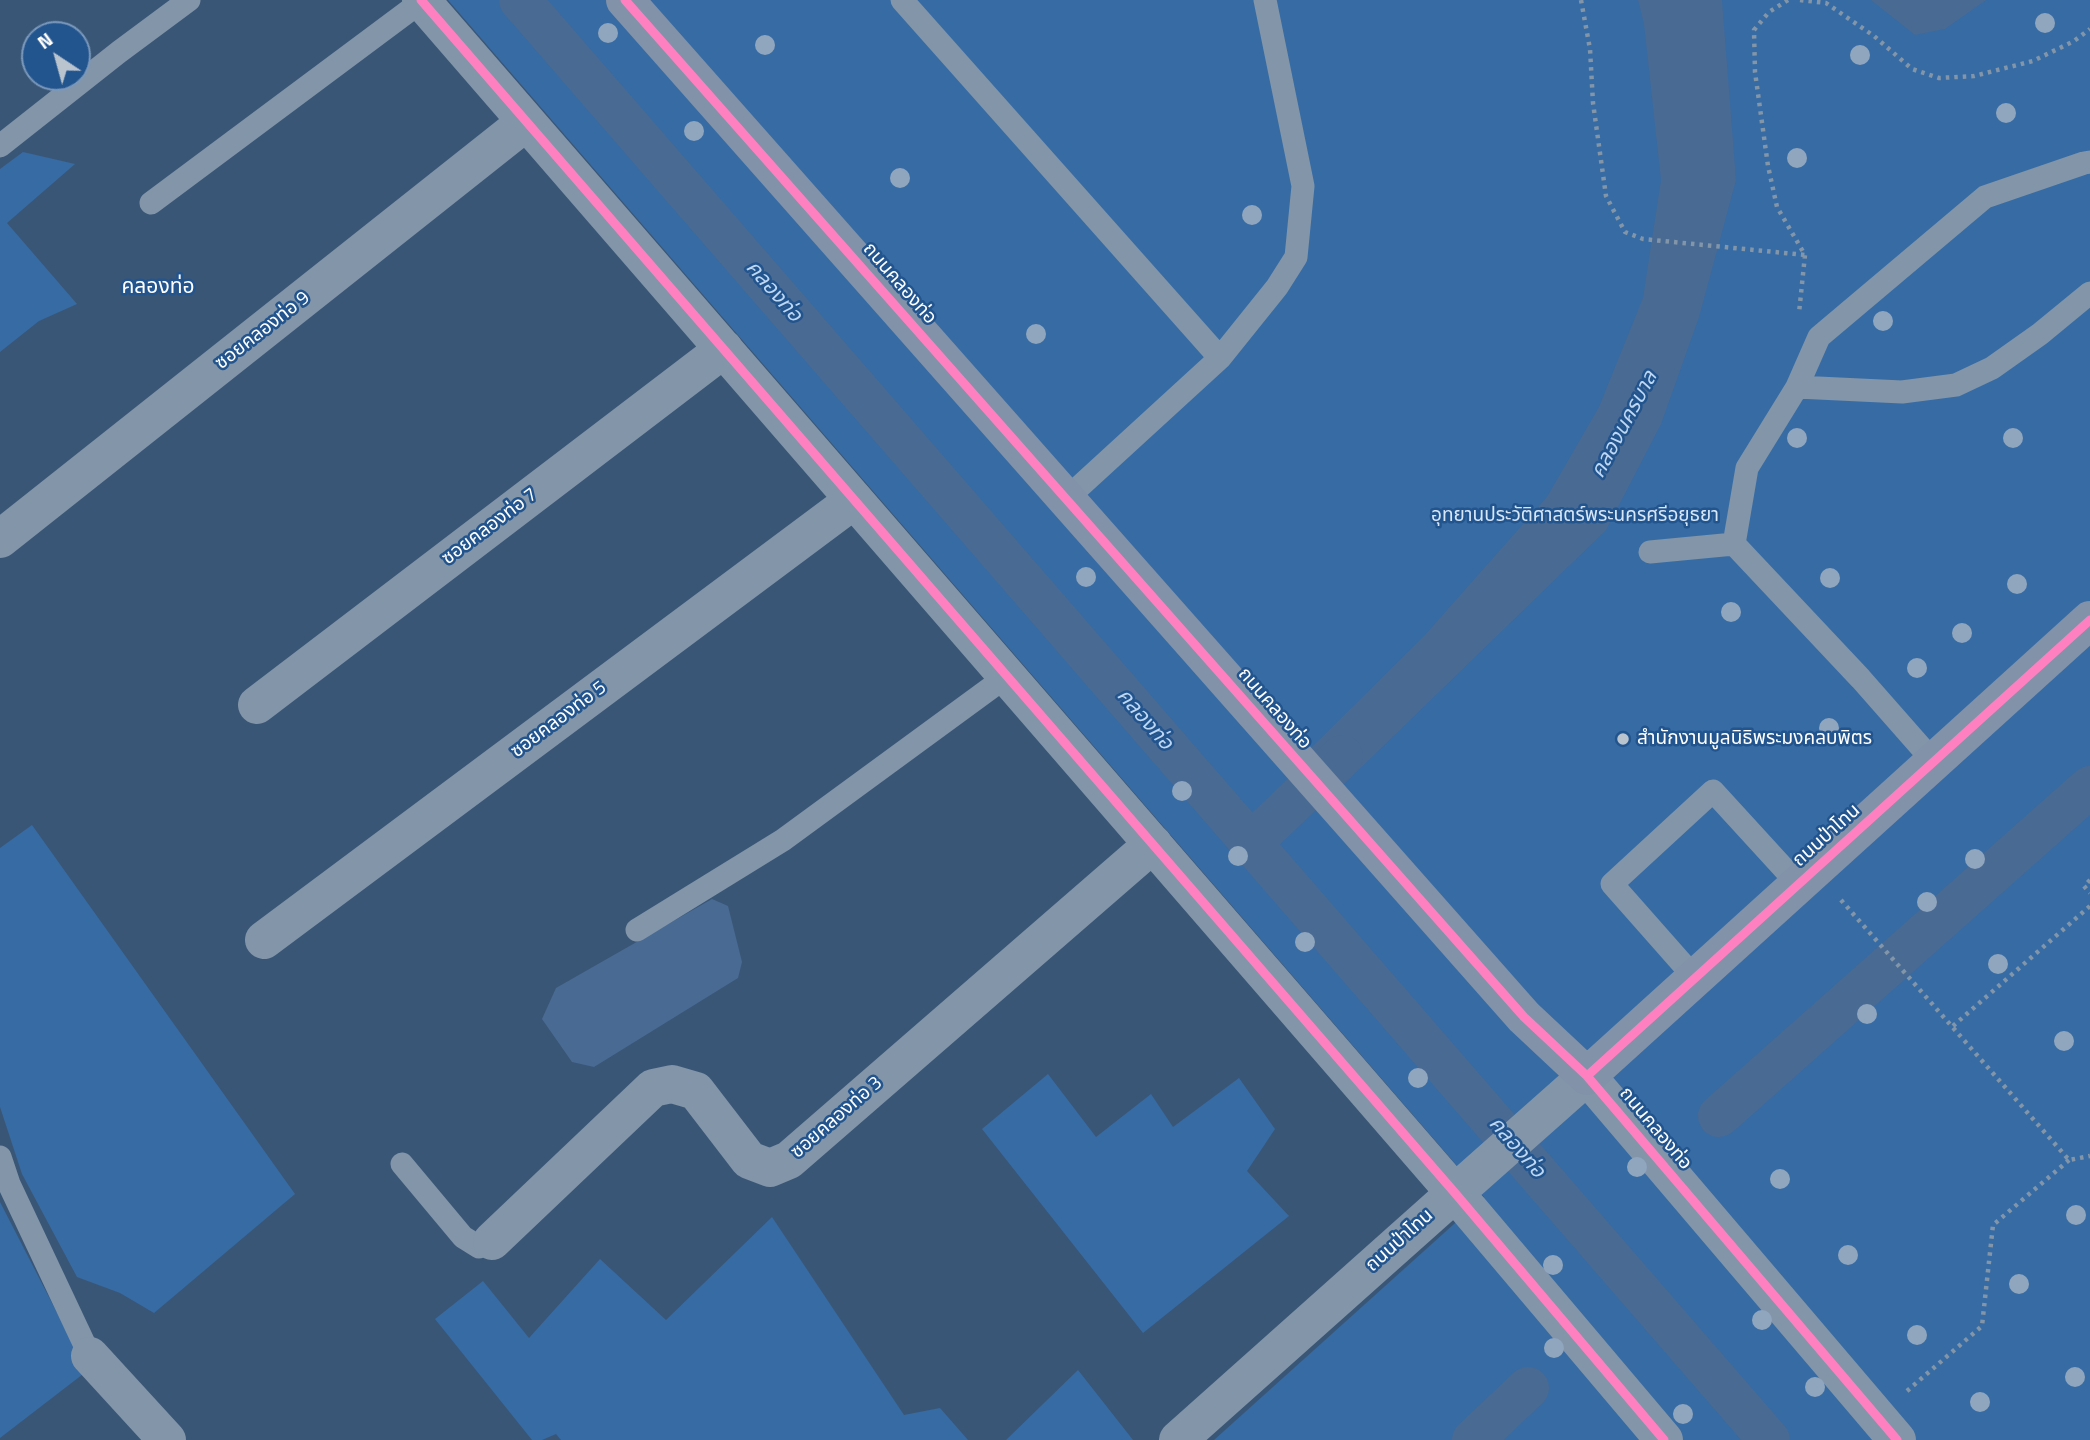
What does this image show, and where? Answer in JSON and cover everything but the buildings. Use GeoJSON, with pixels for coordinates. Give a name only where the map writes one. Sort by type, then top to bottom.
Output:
{"type":"FeatureCollection","features":[{"type":"Feature","properties":{"kind":"main road","name":"ถนนคลองท่อ"},"geometry":{"type":"LineString","coordinates":[[625,0],[1524,1017],[1587,1076]]}},
{"type":"Feature","properties":{"kind":"main road","name":"ถนนป่าโทน"},"geometry":{"type":"LineString","coordinates":[[1587,1076],[2090,620]]}},
{"type":"Feature","properties":{"kind":"street"},"geometry":{"type":"LineString","coordinates":[[422,1],[1153,844],[1462,1186],[1664,1440]]}},
{"type":"Feature","properties":{"kind":"street","name":"ซอยคลองท่อ 9"},"geometry":{"type":"LineString","coordinates":[[0,540],[526,122]]}},
{"type":"Feature","properties":{"kind":"street","name":"ซอยคลองท่อ 7"},"geometry":{"type":"LineString","coordinates":[[257,705],[724,349]]}},
{"type":"Feature","properties":{"kind":"street","name":"ซอยคลองท่อ 5"},"geometry":{"type":"LineString","coordinates":[[264,940],[854,500]]}},
{"type":"Feature","properties":{"kind":"street","name":"ซอยคลองท่อ 3"},"geometry":{"type":"LineString","coordinates":[[492,1241],[653,1088],[672,1084],[696,1091],[749,1160],[770,1167],[789,1160],[1153,844]]}},
{"type":"Feature","properties":{"kind":"street","name":"ถนนป่าโทน"},"geometry":{"type":"LineString","coordinates":[[1178,1440],[1587,1076]]}},
{"type":"Feature","properties":{"kind":"street","name":"ถนนคลองท่อ"},"geometry":{"type":"LineString","coordinates":[[1587,1076],[1887,1429]]}},
{"type":"Feature","properties":{"kind":"street"},"geometry":{"type":"LineString","coordinates":[[90,1356],[167,1440]]}},
{"type":"Feature","properties":{"kind":"lane"},"geometry":{"type":"LineString","coordinates":[[0,146],[189,0]]}},
{"type":"Feature","properties":{"kind":"lane"},"geometry":{"type":"LineString","coordinates":[[902,0],[1220,358]]}},
{"type":"Feature","properties":{"kind":"lane"},"geometry":{"type":"LineString","coordinates":[[1066,499],[1220,358],[1277,287],[1296,257],[1303,186],[1265,0]]}},
{"type":"Feature","properties":{"kind":"lane"},"geometry":{"type":"LineString","coordinates":[[151,203],[422,1]]}},
{"type":"Feature","properties":{"kind":"lane"},"geometry":{"type":"LineString","coordinates":[[1734,544],[1746,468],[1797,387],[1819,337],[1985,197],[2090,162]]}},
{"type":"Feature","properties":{"kind":"lane"},"geometry":{"type":"LineString","coordinates":[[1797,387],[1902,392],[1956,385],[1992,368],[2040,334],[2090,293]]}},
{"type":"Feature","properties":{"kind":"lane"},"geometry":{"type":"LineString","coordinates":[[1650,552],[1734,544]]}},
{"type":"Feature","properties":{"kind":"lane"},"geometry":{"type":"LineString","coordinates":[[1734,544],[1861,679],[1934,762]]}},
{"type":"Feature","properties":{"kind":"lane"},"geometry":{"type":"LineString","coordinates":[[637,930],[783,840],[1007,677]]}},
{"type":"Feature","properties":{"kind":"lane"},"geometry":{"type":"LineString","coordinates":[[1695,978],[1612,884],[1713,791],[1807,878]]}},
{"type":"Feature","properties":{"kind":"lane"},"geometry":{"type":"LineString","coordinates":[[0,1157],[9,1184],[90,1356]]}},
{"type":"Feature","properties":{"kind":"lane"},"geometry":{"type":"LineString","coordinates":[[402,1164],[463,1237],[479,1247],[492,1241]]}},
{"type":"Feature","properties":{"kind":"path"},"geometry":{"type":"LineString","coordinates":[[1581,0],[1590,49],[1593,103],[1606,196],[1625,232],[1643,239],[1805,255]]}},
{"type":"Feature","properties":{"kind":"path"},"geometry":{"type":"LineString","coordinates":[[1788,0],[1769,12],[1754,30],[1755,72],[1768,166],[1777,207],[1805,255],[1798,328],[1819,337]]}},
{"type":"Feature","properties":{"kind":"path"},"geometry":{"type":"LineString","coordinates":[[1800,0],[1826,4],[1874,36],[1912,69],[1939,78],[1974,76],[2033,61],[2074,41],[2090,29]]}},
{"type":"Feature","properties":{"kind":"path"},"geometry":{"type":"LineString","coordinates":[[1807,878],[1872,934],[2070,1160]]}},
{"type":"Feature","properties":{"kind":"path"},"geometry":{"type":"LineString","coordinates":[[2090,880],[2084,886],[2090,893]]}},
{"type":"Feature","properties":{"kind":"path"},"geometry":{"type":"LineString","coordinates":[[1953,1026],[2090,906]]}},
{"type":"Feature","properties":{"kind":"path"},"geometry":{"type":"LineString","coordinates":[[1887,1429],[1982,1326],[1993,1225],[2070,1160],[2090,1156]]}},
{"type":"Feature","properties":{"kind":"green space","name":"อุทยานประวัติศาสตร์พระนครศรีอยุธยา"},"geometry":{"type":"Polygon","coordinates":[[[448,0],[2090,0],[2090,1440],[1214,1440],[1484,1197],[448,0]]]}},
{"type":"Feature","properties":{"kind":"green space"},"geometry":{"type":"Polygon","coordinates":[[[23,152],[75,164],[7,223],[77,304],[39,321],[0,352],[0,169],[23,152]]]}},
{"type":"Feature","properties":{"kind":"green space"},"geometry":{"type":"Polygon","coordinates":[[[32,825],[295,1194],[154,1313],[120,1293],[77,1277],[22,1174],[0,1107],[0,848],[32,825]]]}},
{"type":"Feature","properties":{"kind":"green space"},"geometry":{"type":"Polygon","coordinates":[[[1048,1074],[1096,1137],[1151,1094],[1173,1127],[1239,1078],[1275,1129],[1247,1171],[1289,1216],[1143,1333],[982,1129],[1048,1074]]]}},
{"type":"Feature","properties":{"kind":"green space"},"geometry":{"type":"Polygon","coordinates":[[[0,1202],[87,1371],[0,1438],[0,1202]]]}},
{"type":"Feature","properties":{"kind":"green space"},"geometry":{"type":"Polygon","coordinates":[[[772,1217],[904,1415],[940,1408],[968,1440],[561,1440],[556,1434],[542,1440],[532,1440],[435,1319],[483,1281],[529,1338],[600,1259],[666,1320],[772,1217]]]}},
{"type":"Feature","properties":{"kind":"green space"},"geometry":{"type":"Polygon","coordinates":[[[1078,1370],[1133,1440],[1006,1440],[1078,1370]]]}},
{"type":"Feature","properties":{"kind":"water"},"geometry":{"type":"Polygon","coordinates":[[[1638,0],[1722,0],[1736,180],[1699,317],[1661,424],[1606,530],[1341,787],[1309,750],[1425,635],[1547,497],[1599,407],[1643,298],[1661,180],[1644,24],[1638,0]]]}},
{"type":"Feature","properties":{"kind":"water"},"geometry":{"type":"Polygon","coordinates":[[[1871,0],[1986,0],[1945,29],[1915,35],[1871,0]]]}},
{"type":"Feature","properties":{"kind":"water"},"geometry":{"type":"Polygon","coordinates":[[[712,899],[728,906],[742,962],[738,978],[594,1067],[572,1062],[542,1019],[556,988],[712,899]]]}},
{"type":"Feature","properties":{"kind":"waterway","name":"คลองท่อ"},"geometry":{"type":"LineString","coordinates":[[520,0],[1769,1440]]}},
{"type":"Feature","properties":{"kind":"waterway","name":"คลองนครบาล"},"geometry":{"type":"LineString","coordinates":[[1251,843],[1342,756]]}},
{"type":"Feature","properties":{"kind":"waterway"},"geometry":{"type":"LineString","coordinates":[[1719,1116],[2090,787]]}},
{"type":"Feature","properties":{"kind":"waterway"},"geometry":{"type":"LineString","coordinates":[[1473,1440],[1528,1388]]}},
{"type":"Feature","properties":{"kind":"cycle path"},"geometry":{"type":"LineString","coordinates":[[421,0],[1455,1193],[1664,1440]]}},
{"type":"Feature","properties":{"kind":"cycle path"},"geometry":{"type":"LineString","coordinates":[[625,0],[1524,1017],[1587,1076],[1897,1440]]}},
{"type":"Feature","properties":{"kind":"cycle path"},"geometry":{"type":"LineString","coordinates":[[1587,1076],[2090,620]]}},
{"type":"Feature","properties":{"kind":"place","name":"สำนักงานมูลนิธิพระมงคลบพิตร"},"geometry":{"type":"Point","coordinates":[1623,739]}},
{"type":"Feature","properties":{"kind":"district","name":"คลองท่อ"},"geometry":{"type":"Point","coordinates":[158,288]}}]}
